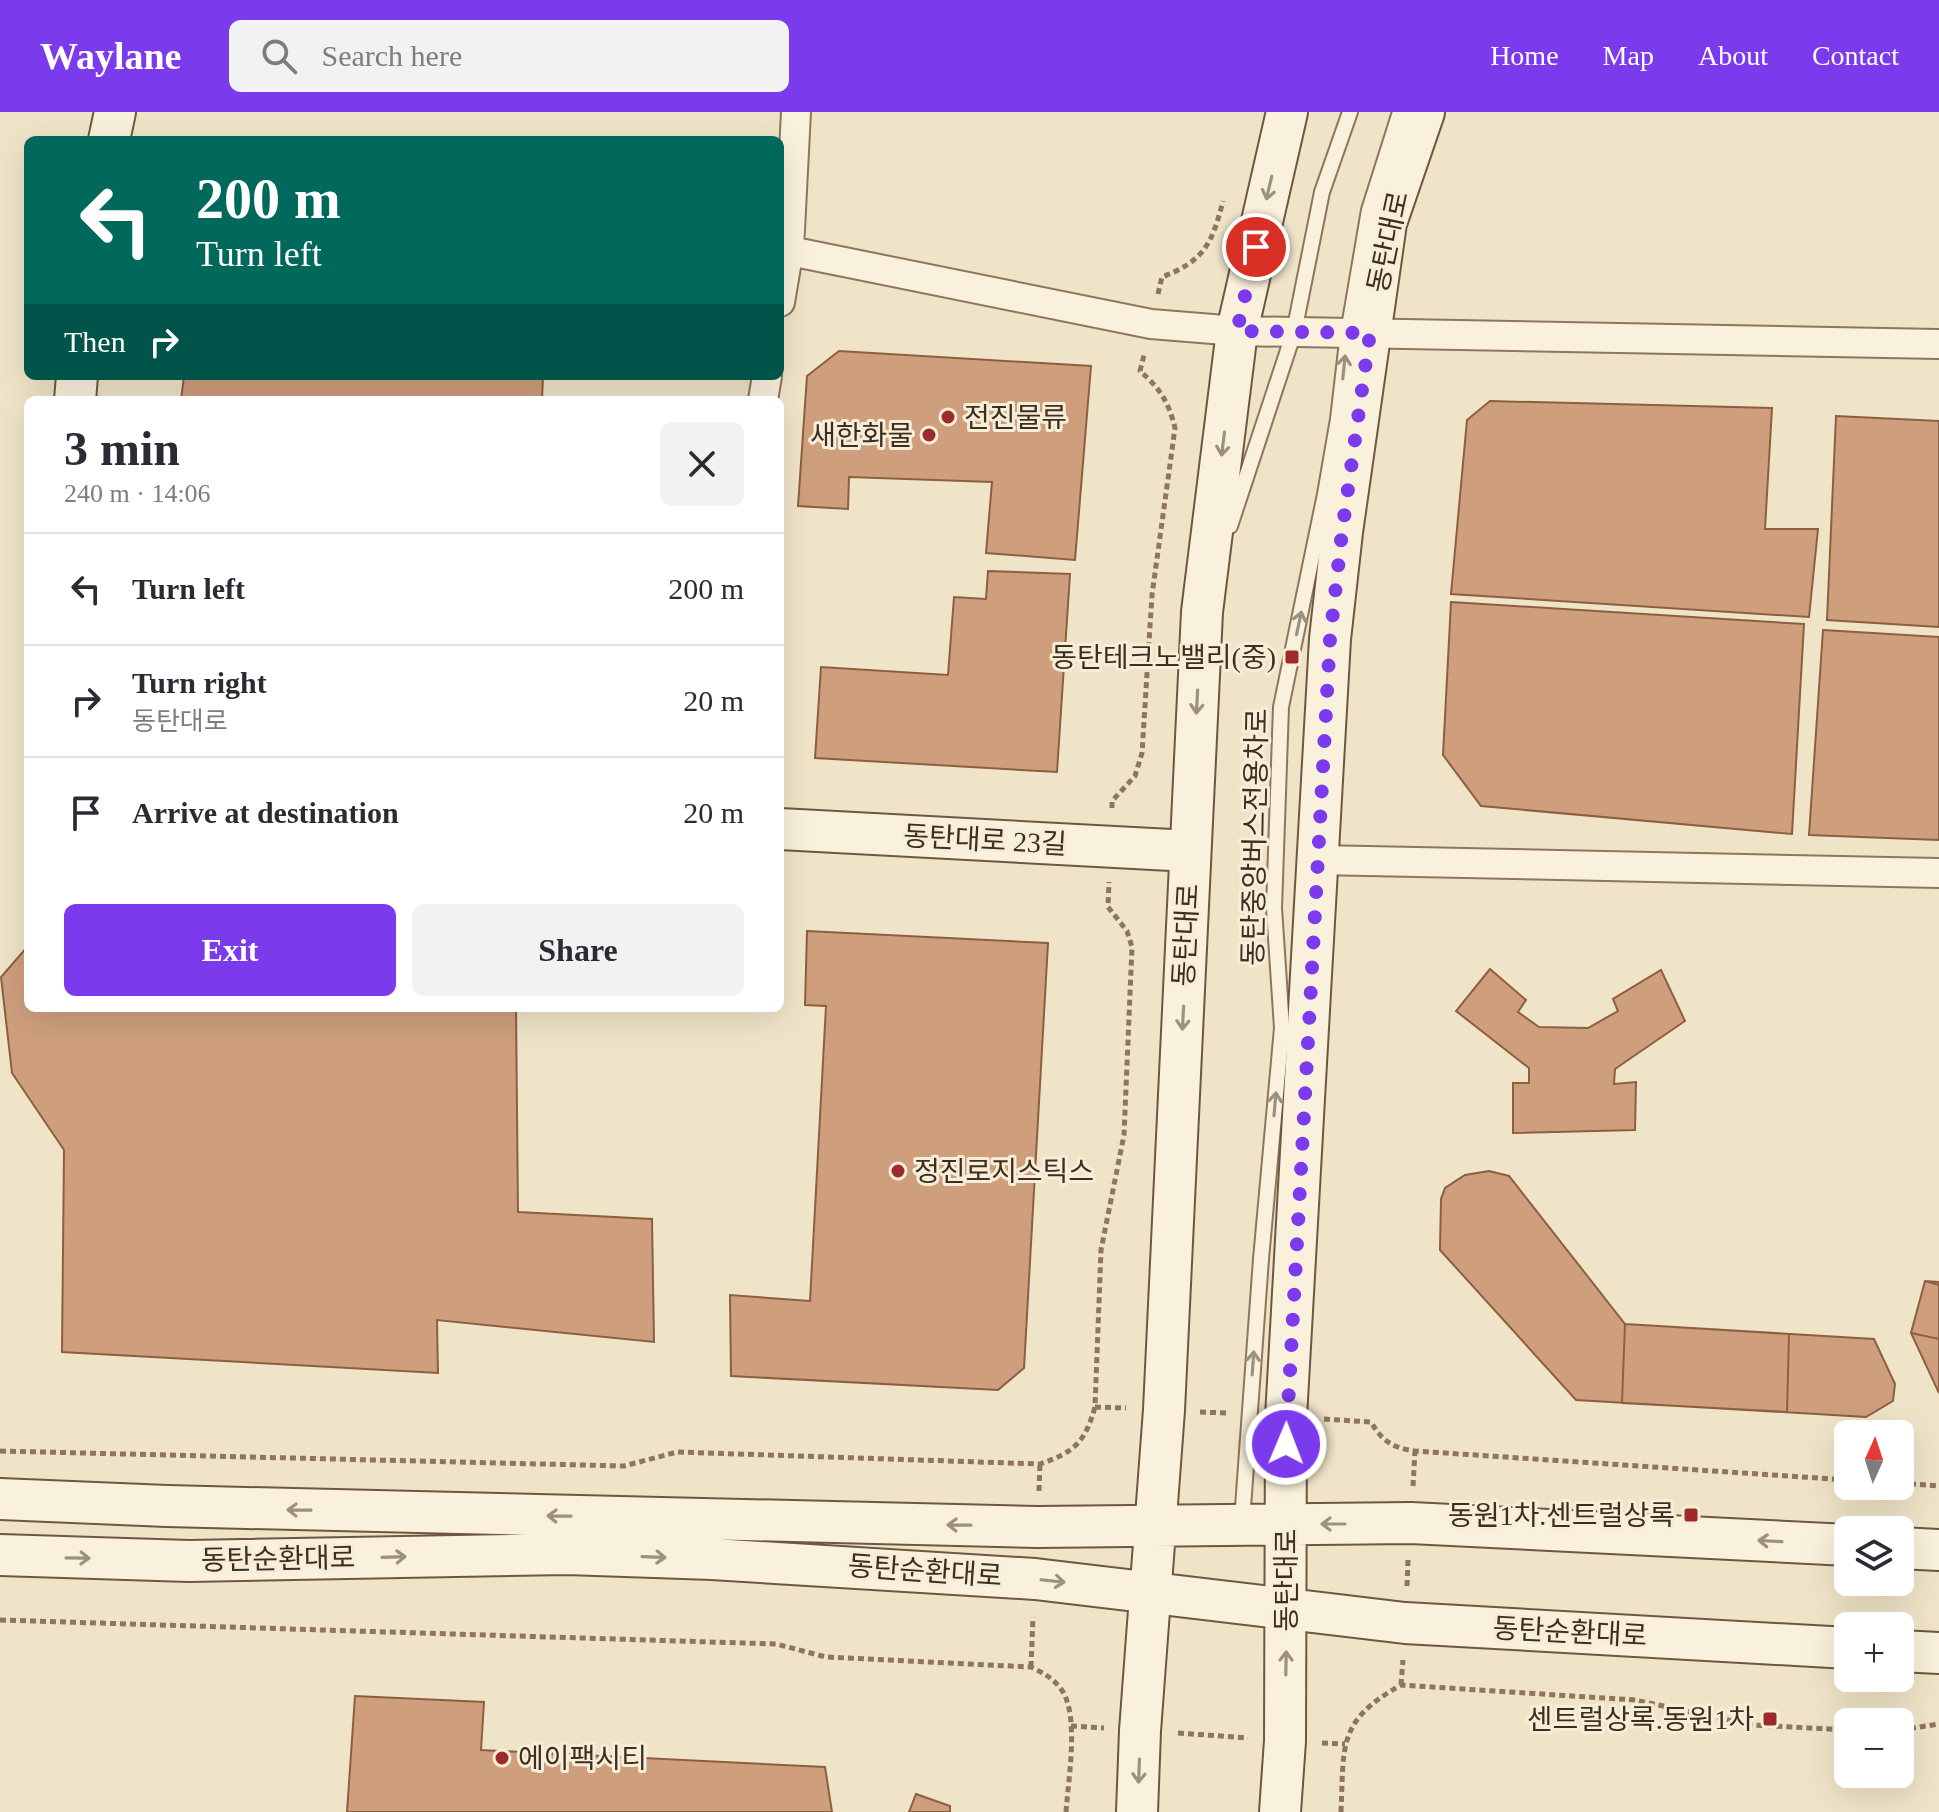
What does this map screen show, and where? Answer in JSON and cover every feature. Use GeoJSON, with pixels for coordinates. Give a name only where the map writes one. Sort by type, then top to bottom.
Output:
{"type":"FeatureCollection","features":[{"type":"Feature","properties":{"kind":"street"},"geometry":{"type":"LineString","coordinates":[[110,136],[115,112]]}},
{"type":"Feature","properties":{"kind":"street"},"geometry":{"type":"LineString","coordinates":[[796,112],[784,249],[1151,324],[1237,331],[1939,344]]}},
{"type":"Feature","properties":{"kind":"street","name":"동탄대로"},"geometry":{"type":"LineString","coordinates":[[1137,1812],[1140,1731],[1164,1410],[1202,612],[1237,331],[1287,112]]}},
{"type":"Feature","properties":{"kind":"street","name":"동탄대로"},"geometry":{"type":"LineString","coordinates":[[1280,1812],[1285,1741],[1286,1417],[1330,639],[1359,333],[1386,223],[1424,112]]}},
{"type":"Feature","properties":{"kind":"street","name":"동탄대로 23길"},"geometry":{"type":"LineString","coordinates":[[784,829],[1190,851]]}},
{"type":"Feature","properties":{"kind":"street"},"geometry":{"type":"LineString","coordinates":[[1318,860],[1939,873]]}},
{"type":"Feature","properties":{"kind":"street","name":"동탄순환대로"},"geometry":{"type":"LineString","coordinates":[[0,1499],[167,1506],[1037,1527],[1411,1523],[1834,1544]]}},
{"type":"Feature","properties":{"kind":"street"},"geometry":{"type":"LineString","coordinates":[[1914,1549],[1939,1550]]}},
{"type":"Feature","properties":{"kind":"street","name":"동탄순환대로"},"geometry":{"type":"LineString","coordinates":[[0,1555],[189,1561],[567,1554],[698,1558],[1020,1578],[1405,1623],[1834,1647]]}},
{"type":"Feature","properties":{"kind":"street"},"geometry":{"type":"LineString","coordinates":[[1914,1652],[1939,1653]]}},
{"type":"Feature","properties":{"kind":"lane"},"geometry":{"type":"LineString","coordinates":[[1202,612],[1294,332],[1322,192],[1350,112]]}},
{"type":"Feature","properties":{"kind":"lane","name":"동탄중앙버스전용차로"},"geometry":{"type":"LineString","coordinates":[[1242,1525],[1261,1259],[1282,1028],[1274,908],[1281,707],[1338,419],[1359,333],[1369,210],[1400,112]]}},
{"type":"Feature","properties":{"kind":"path"},"geometry":{"type":"LineString","coordinates":[[1162,277],[1183,268],[1207,248],[1225,197]]}},
{"type":"Feature","properties":{"kind":"path"},"geometry":{"type":"LineString","coordinates":[[1112,801],[1135,776],[1142,753],[1152,595],[1175,428],[1170,408],[1159,387],[1140,371]]}},
{"type":"Feature","properties":{"kind":"path"},"geometry":{"type":"LineString","coordinates":[[0,1451],[624,1466],[677,1452],[1040,1464],[1057,1458],[1077,1446],[1088,1431],[1095,1407],[1101,1250],[1124,1135],[1132,947],[1127,931],[1108,907]]}},
{"type":"Feature","properties":{"kind":"path"},"geometry":{"type":"LineString","coordinates":[[1371,1422],[1387,1443],[1415,1451],[1834,1479]]}},
{"type":"Feature","properties":{"kind":"path"},"geometry":{"type":"LineString","coordinates":[[1401,1685],[1415,1451]]}},
{"type":"Feature","properties":{"kind":"path"},"geometry":{"type":"LineString","coordinates":[[1914,1484],[1939,1486]]}},
{"type":"Feature","properties":{"kind":"path"},"geometry":{"type":"LineString","coordinates":[[0,1620],[776,1644],[826,1657],[1031,1667],[1049,1676],[1063,1691],[1069,1707],[1071,1726],[1066,1812]]}},
{"type":"Feature","properties":{"kind":"path"},"geometry":{"type":"LineString","coordinates":[[1341,1812],[1345,1744],[1350,1729],[1362,1711],[1401,1685],[1635,1700],[1752,1725],[1834,1729]]}},
{"type":"Feature","properties":{"kind":"path"},"geometry":{"type":"LineString","coordinates":[[1914,1728],[1939,1724]]}},
{"type":"Feature","properties":{"kind":"path"},"geometry":{"type":"LineString","coordinates":[[1140,1731],[1345,1744]]}},
{"type":"Feature","properties":{"kind":"building"},"geometry":{"type":"Polygon","coordinates":[[[839,351],[1091,366],[1075,560],[986,553],[992,482],[849,477],[848,509],[798,506],[807,376],[839,351]]]}},
{"type":"Feature","properties":{"kind":"building"},"geometry":{"type":"Polygon","coordinates":[[[184,380],[543,380],[542,396],[182,396],[184,380]]]}},
{"type":"Feature","properties":{"kind":"building"},"geometry":{"type":"Polygon","coordinates":[[[1490,401],[1772,408],[1765,529],[1818,529],[1809,617],[1451,594],[1467,420],[1490,401]]]}},
{"type":"Feature","properties":{"kind":"building"},"geometry":{"type":"Polygon","coordinates":[[[1836,416],[1939,421],[1939,627],[1827,620],[1836,416]]]}},
{"type":"Feature","properties":{"kind":"building"},"geometry":{"type":"Polygon","coordinates":[[[988,571],[1070,574],[1057,772],[815,758],[821,667],[948,675],[954,597],[986,599],[988,571]]]}},
{"type":"Feature","properties":{"kind":"building"},"geometry":{"type":"Polygon","coordinates":[[[1451,602],[1804,624],[1792,834],[1481,806],[1443,755],[1451,602]]]}},
{"type":"Feature","properties":{"kind":"building"},"geometry":{"type":"Polygon","coordinates":[[[1823,630],[1939,637],[1939,840],[1809,835],[1823,630]]]}},
{"type":"Feature","properties":{"kind":"building"},"geometry":{"type":"Polygon","coordinates":[[[807,931],[1048,943],[1024,1368],[998,1390],[731,1376],[730,1295],[810,1301],[826,1006],[805,1005],[807,931]]]}},
{"type":"Feature","properties":{"kind":"building"},"geometry":{"type":"Polygon","coordinates":[[[24,951],[24,1012],[516,1012],[518,1212],[652,1219],[654,1342],[437,1320],[438,1373],[62,1352],[64,1150],[12,1073],[1,977],[24,951]]]}},
{"type":"Feature","properties":{"kind":"building"},"geometry":{"type":"Polygon","coordinates":[[[1490,969],[1526,1000],[1518,1012],[1539,1027],[1588,1028],[1618,1011],[1613,999],[1661,970],[1685,1021],[1615,1069],[1614,1084],[1636,1082],[1635,1130],[1513,1133],[1513,1083],[1529,1083],[1529,1068],[1456,1011],[1490,969]]]}},
{"type":"Feature","properties":{"kind":"building"},"geometry":{"type":"Polygon","coordinates":[[[1489,1171],[1509,1176],[1625,1324],[1874,1339],[1895,1384],[1893,1401],[1866,1417],[1576,1400],[1440,1250],[1441,1199],[1445,1188],[1465,1175],[1489,1171]]]}},
{"type":"Feature","properties":{"kind":"building"},"geometry":{"type":"Polygon","coordinates":[[[1925,1281],[1939,1285],[1939,1339],[1911,1333],[1925,1281]]]}},
{"type":"Feature","properties":{"kind":"building"},"geometry":{"type":"Polygon","coordinates":[[[1925,1281],[1939,1282],[1939,1393],[1911,1333],[1925,1281]]]}},
{"type":"Feature","properties":{"kind":"building"},"geometry":{"type":"Polygon","coordinates":[[[1625,1324],[1789,1334],[1787,1412],[1622,1403],[1625,1324]]]}},
{"type":"Feature","properties":{"kind":"building","name":"에이팩시티"},"geometry":{"type":"Polygon","coordinates":[[[355,1696],[484,1702],[481,1750],[825,1767],[832,1812],[347,1812],[355,1696]]]}},
{"type":"Feature","properties":{"kind":"building"},"geometry":{"type":"Polygon","coordinates":[[[916,1794],[950,1806],[950,1812],[909,1812],[916,1794]]]}},
{"type":"Feature","properties":{"kind":"place","name":"전진물류"},"geometry":{"type":"Point","coordinates":[948,417]}},
{"type":"Feature","properties":{"kind":"place","name":"새한화물"},"geometry":{"type":"Point","coordinates":[929,435]}},
{"type":"Feature","properties":{"kind":"place","name":"동탄테크노밸리(중)"},"geometry":{"type":"Point","coordinates":[1292,657]}},
{"type":"Feature","properties":{"kind":"place","name":"정진로지스틱스"},"geometry":{"type":"Point","coordinates":[898,1171]}},
{"type":"Feature","properties":{"kind":"place","name":"동원1차.센트럴상록"},"geometry":{"type":"Point","coordinates":[1691,1515]}},
{"type":"Feature","properties":{"kind":"place","name":"센트럴상록.동원1차"},"geometry":{"type":"Point","coordinates":[1770,1719]}},
{"type":"Feature","properties":{"kind":"place","name":"에이팩시티"},"geometry":{"type":"Point","coordinates":[502,1758]}},
{"type":"Feature","properties":{"kind":"route"},"geometry":{"type":"LineString","coordinates":[[1256,247],[1237,331],[1370,333],[1330,639],[1286,1444]]}}]}
